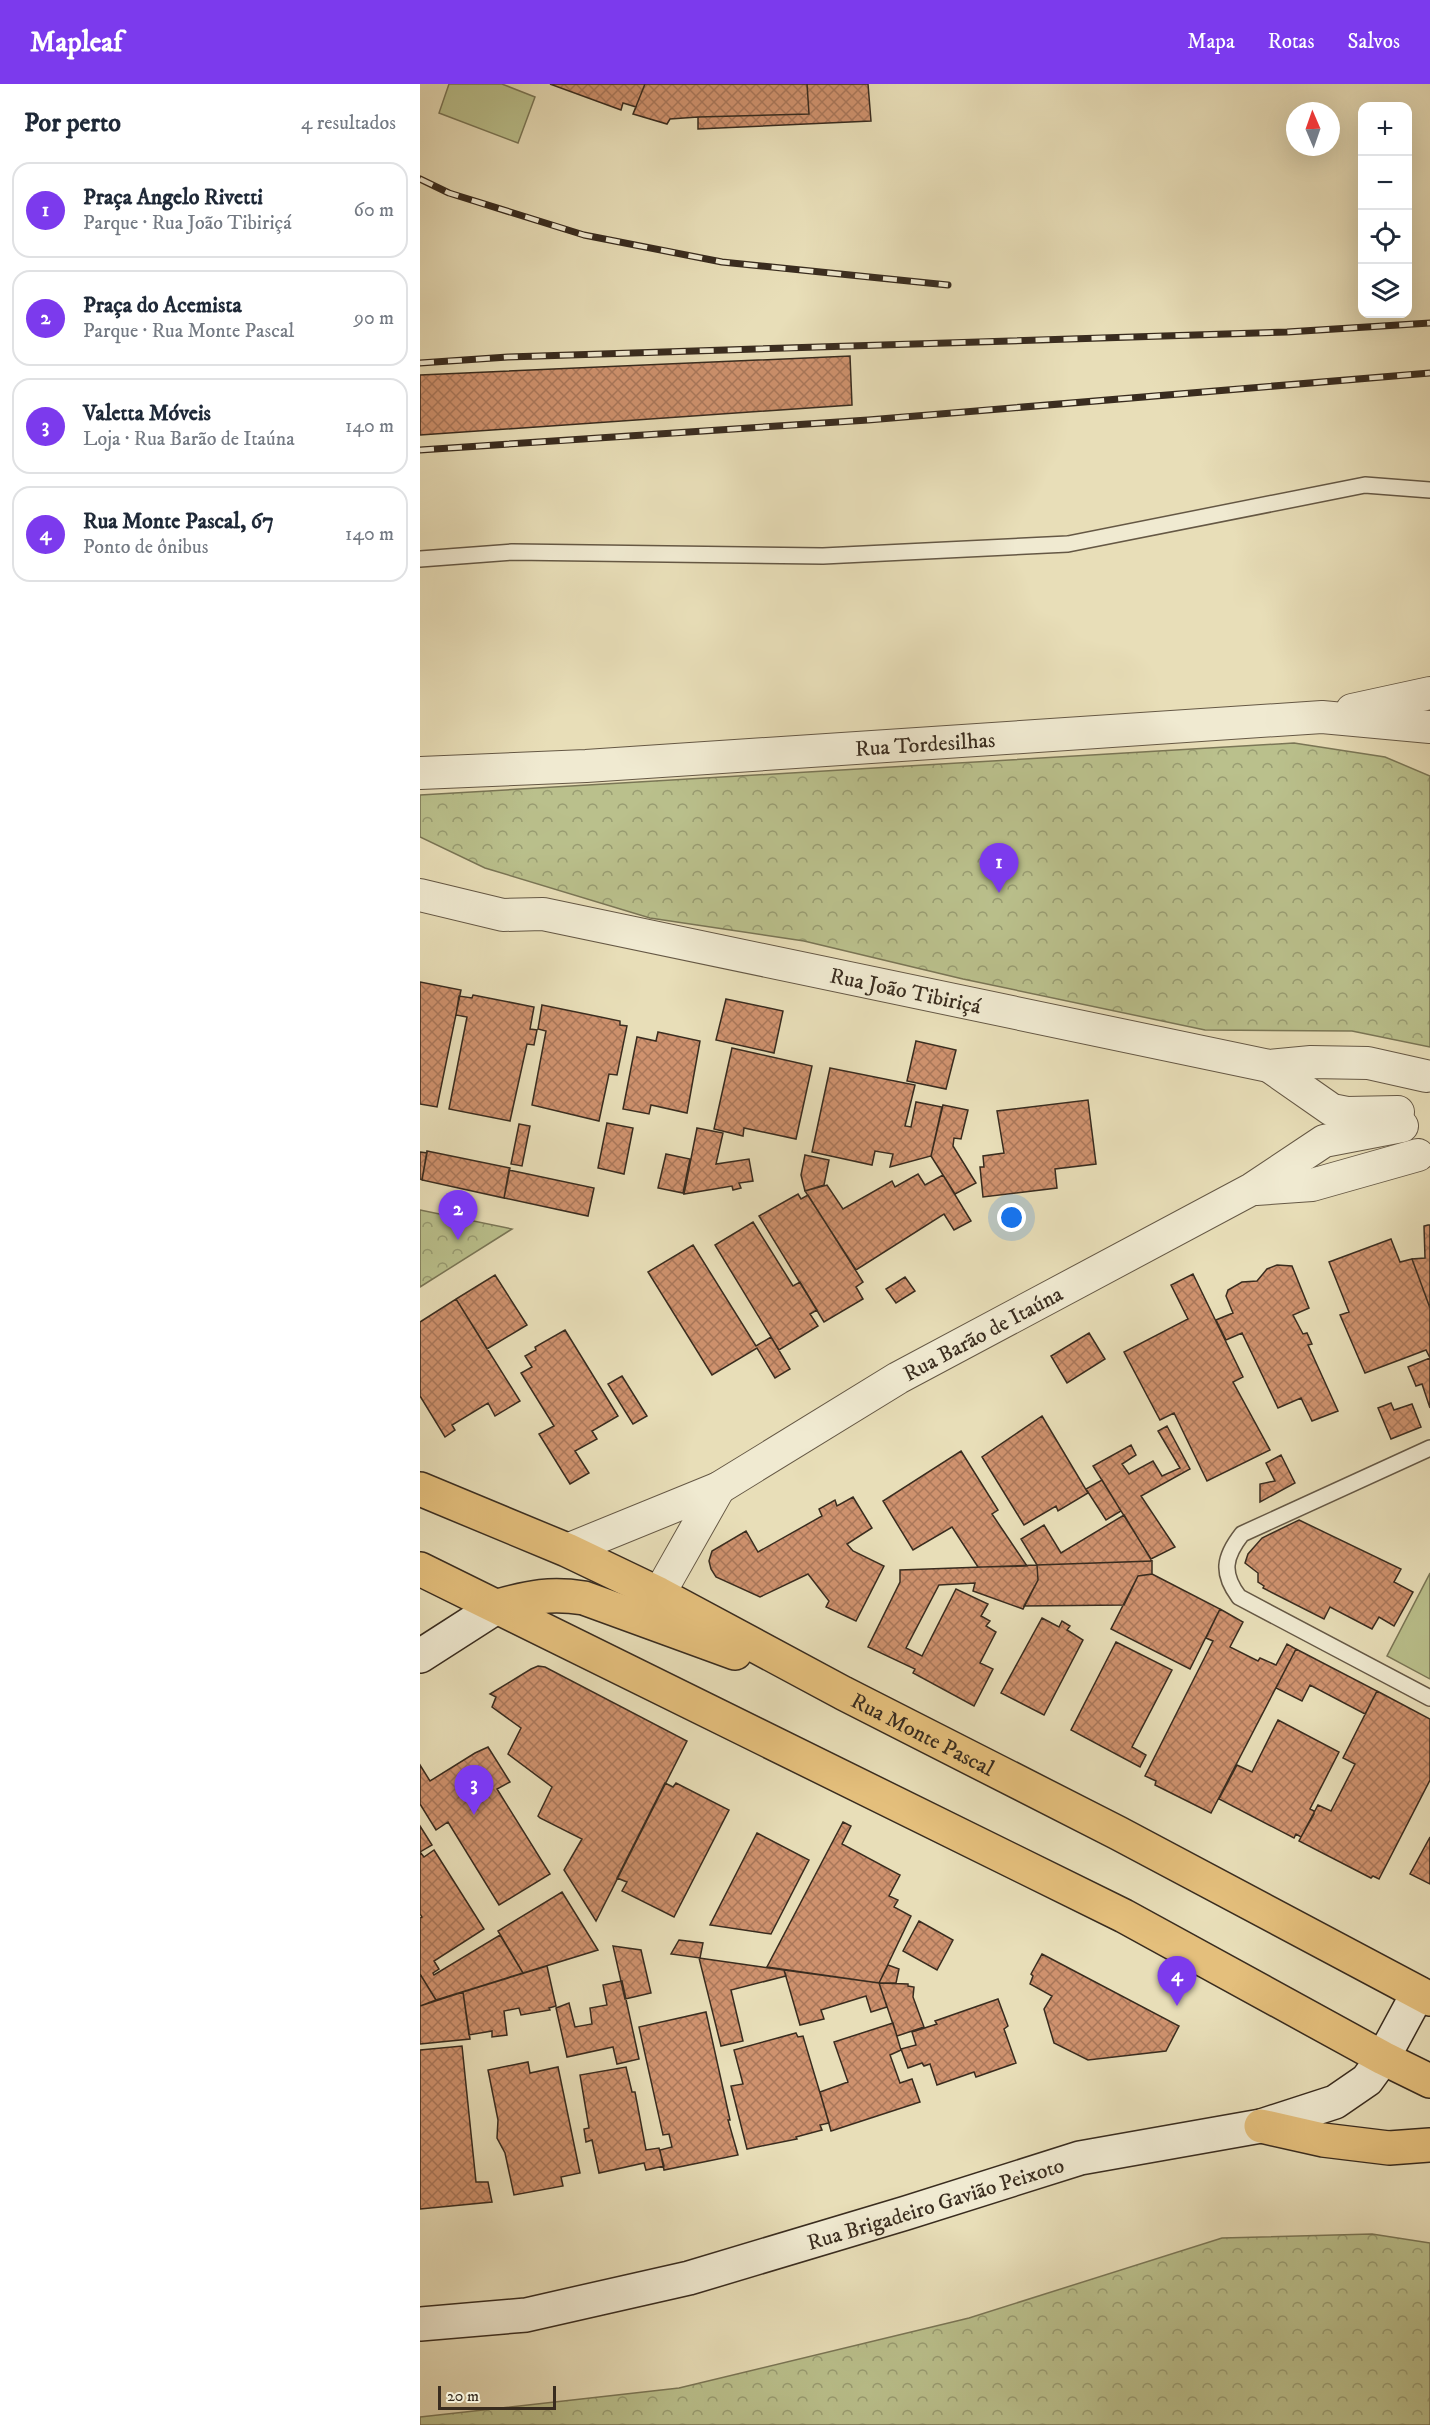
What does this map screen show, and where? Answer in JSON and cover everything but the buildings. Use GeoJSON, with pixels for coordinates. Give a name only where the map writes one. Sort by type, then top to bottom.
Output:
{"type":"FeatureCollection","features":[{"type":"Feature","properties":{"kind":"main road","name":"Rua Monte Pascal"},"geometry":{"type":"LineString","coordinates":[[420,1489],[567,1550],[659,1594],[843,1693],[1128,1838],[1424,1996]]}},
{"type":"Feature","properties":{"kind":"main road"},"geometry":{"type":"LineString","coordinates":[[420,1569],[1124,1916],[1383,2058],[1430,2081]]}},
{"type":"Feature","properties":{"kind":"main road"},"geometry":{"type":"LineString","coordinates":[[420,1656],[498,1606],[538,1595],[561,1594],[584,1598],[843,1693]]}},
{"type":"Feature","properties":{"kind":"main road","name":"Rua Brigadeiro Gavião Peixoto"},"geometry":{"type":"LineString","coordinates":[[420,2324],[526,2315],[689,2278],[1080,2158],[1261,2126],[1335,2102],[1367,2080],[1424,1996]]}},
{"type":"Feature","properties":{"kind":"main road"},"geometry":{"type":"LineString","coordinates":[[1261,2126],[1323,2140],[1389,2148],[1430,2145]]}},
{"type":"Feature","properties":{"kind":"street"},"geometry":{"type":"LineString","coordinates":[[1322,717],[1430,693]]}},
{"type":"Feature","properties":{"kind":"street","name":"Rua Tordesilhas"},"geometry":{"type":"LineString","coordinates":[[420,773],[586,766],[1322,717],[1430,727]]}},
{"type":"Feature","properties":{"kind":"street","name":"Rua João Tibiriçá"},"geometry":{"type":"LineString","coordinates":[[420,874],[505,896],[543,915]]}},
{"type":"Feature","properties":{"kind":"street","name":"Rua João Tibiriçá"},"geometry":{"type":"LineString","coordinates":[[420,896],[503,915],[543,915],[1269,1066],[1311,1062],[1368,1062],[1428,1075]]}},
{"type":"Feature","properties":{"kind":"street","name":"Rua João Tibiriçá"},"geometry":{"type":"LineString","coordinates":[[1269,1066],[1332,1110],[1402,1119]]}},
{"type":"Feature","properties":{"kind":"street"},"geometry":{"type":"LineString","coordinates":[[1424,1158],[1406,1139],[1402,1119],[1407,1095],[1428,1075]]}},
{"type":"Feature","properties":{"kind":"street"},"geometry":{"type":"LineString","coordinates":[[1324,1141],[1331,1125],[1332,1110]]}},
{"type":"Feature","properties":{"kind":"street","name":"Rua Barão de Itaúna"},"geometry":{"type":"LineString","coordinates":[[567,1550],[719,1488],[898,1378],[1252,1189],[1324,1141],[1402,1119]]}},
{"type":"Feature","properties":{"kind":"street","name":"Rua Barão de Itaúna"},"geometry":{"type":"LineString","coordinates":[[1252,1189],[1312,1185],[1424,1158]]}},
{"type":"Feature","properties":{"kind":"street","name":"Rua Barão de Itaúna"},"geometry":{"type":"LineString","coordinates":[[659,1594],[719,1488]]}},
{"type":"Feature","properties":{"kind":"lane"},"geometry":{"type":"LineString","coordinates":[[420,559],[512,552],[823,556],[1068,544],[1365,485],[1430,490]]}},
{"type":"Feature","properties":{"kind":"lane"},"geometry":{"type":"LineString","coordinates":[[1430,1448],[1242,1534],[1231,1548],[1226,1566],[1228,1582],[1239,1597],[1430,1698]]}},
{"type":"Feature","properties":{"kind":"green space"},"geometry":{"type":"Polygon","coordinates":[[[449,84],[502,84],[535,97],[518,143],[439,113],[449,84]]]}},
{"type":"Feature","properties":{"kind":"green space"},"geometry":{"type":"Polygon","coordinates":[[[1294,743],[1385,757],[1430,776],[1430,1047],[1352,1031],[1205,1030],[963,979],[804,941],[650,918],[485,868],[420,837],[420,795],[1294,743]]]}},
{"type":"Feature","properties":{"kind":"green space"},"geometry":{"type":"Polygon","coordinates":[[[420,1210],[512,1229],[420,1287],[420,1210]]]}},
{"type":"Feature","properties":{"kind":"green space"},"geometry":{"type":"Polygon","coordinates":[[[1430,1573],[1430,1679],[1387,1656],[1430,1573]]]}},
{"type":"Feature","properties":{"kind":"green space"},"geometry":{"type":"Polygon","coordinates":[[[1372,2234],[1430,2243],[1430,2425],[420,2425],[420,2417],[679,2388],[969,2318],[1222,2238],[1372,2234]]]}},
{"type":"Feature","properties":{"kind":"railway"},"geometry":{"type":"LineString","coordinates":[[420,179],[449,193],[584,235],[722,262],[948,285]]}},
{"type":"Feature","properties":{"kind":"railway"},"geometry":{"type":"LineString","coordinates":[[420,363],[508,357],[1287,332],[1430,323]]}},
{"type":"Feature","properties":{"kind":"railway"},"geometry":{"type":"LineString","coordinates":[[420,450],[868,420],[1430,373]]}},
{"type":"Feature","properties":{"kind":"place","name":"Praça Angelo Rivetti"},"geometry":{"type":"Point","coordinates":[999,893]}},
{"type":"Feature","properties":{"kind":"place","name":"Praça do Acemista"},"geometry":{"type":"Point","coordinates":[458,1240]}},
{"type":"Feature","properties":{"kind":"place","name":"Valetta Móveis"},"geometry":{"type":"Point","coordinates":[474,1815]}},
{"type":"Feature","properties":{"kind":"place","name":"Rua Monte Pascal, 67"},"geometry":{"type":"Point","coordinates":[1177,2006]}}]}
